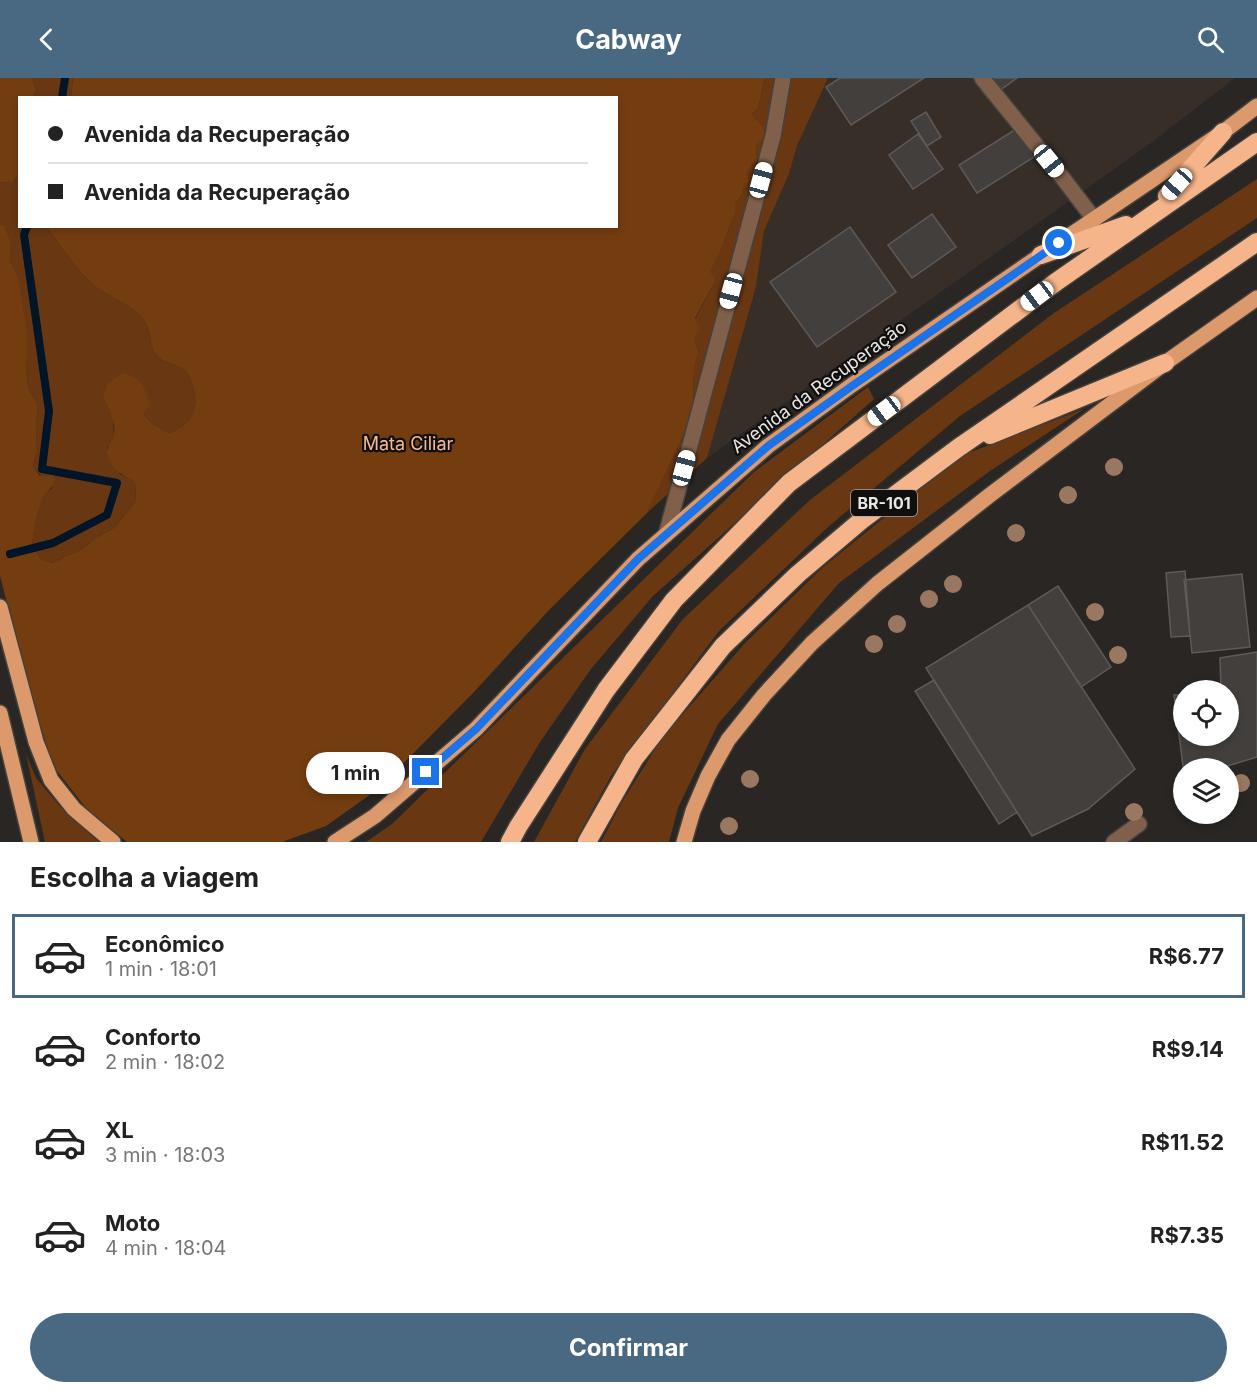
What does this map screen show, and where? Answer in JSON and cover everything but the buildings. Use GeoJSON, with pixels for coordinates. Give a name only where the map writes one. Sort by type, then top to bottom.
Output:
{"type":"FeatureCollection","features":[{"type":"Feature","properties":{"kind":"highway"},"geometry":{"type":"LineString","coordinates":[[1041,255],[1147,218],[1223,132]]}},
{"type":"Feature","properties":{"kind":"highway"},"geometry":{"type":"LineString","coordinates":[[510,842],[606,690],[674,600],[789,483],[1056,282],[1257,142]]}},
{"type":"Feature","properties":{"kind":"highway","name":"BR-101"},"geometry":{"type":"LineString","coordinates":[[586,842],[634,759],[723,646],[798,574],[863,519],[958,448],[1257,242]]}},
{"type":"Feature","properties":{"kind":"highway"},"geometry":{"type":"LineString","coordinates":[[958,448],[1165,363]]}},
{"type":"Feature","properties":{"kind":"main road","name":"Avenida da Recuperação"},"geometry":{"type":"LineString","coordinates":[[335,842],[375,816],[476,729],[638,559],[768,446],[1041,255],[1223,132],[1257,106]]}},
{"type":"Feature","properties":{"kind":"main road"},"geometry":{"type":"LineString","coordinates":[[684,842],[693,811],[708,776],[728,740],[812,644],[886,577],[999,488],[1165,363],[1257,298]]}},
{"type":"Feature","properties":{"kind":"main road"},"geometry":{"type":"LineString","coordinates":[[0,607],[36,742],[51,780],[74,809],[113,842]]}},
{"type":"Feature","properties":{"kind":"main road"},"geometry":{"type":"LineString","coordinates":[[0,713],[31,842]]}},
{"type":"Feature","properties":{"kind":"lane"},"geometry":{"type":"LineString","coordinates":[[666,535],[772,136],[783,78]]}},
{"type":"Feature","properties":{"kind":"lane"},"geometry":{"type":"LineString","coordinates":[[982,78],[1094,219]]}},
{"type":"Feature","properties":{"kind":"lane"},"geometry":{"type":"LineString","coordinates":[[1114,842],[1139,824]]}},
{"type":"Feature","properties":{"kind":"shaded area"},"geometry":{"type":"Polygon","coordinates":[[[32,78],[73,78],[71,96],[34,96],[36,89],[32,78]]]}},
{"type":"Feature","properties":{"kind":"shaded area"},"geometry":{"type":"Polygon","coordinates":[[[765,78],[828,78],[797,146],[789,174],[764,231],[756,287],[707,458],[647,513],[693,415],[694,366],[699,353],[694,338],[695,319],[716,280],[709,273],[735,214],[735,203],[742,195],[745,173],[757,158],[756,145],[763,127],[752,114],[758,108],[765,78]]]}},
{"type":"Feature","properties":{"kind":"shaded area"},"geometry":{"type":"Polygon","coordinates":[[[828,78],[1235,78],[1151,143],[707,458],[756,287],[764,231],[789,174],[797,146],[828,78]]]}},
{"type":"Feature","properties":{"kind":"shaded area"},"geometry":{"type":"Polygon","coordinates":[[[18,175],[18,228],[47,228],[89,281],[140,316],[148,330],[154,352],[161,359],[180,367],[188,374],[195,395],[194,409],[188,421],[169,433],[153,424],[143,414],[103,398],[113,417],[114,436],[107,448],[120,474],[135,483],[136,501],[114,528],[95,538],[84,548],[52,563],[40,558],[32,549],[39,508],[52,488],[49,475],[41,476],[33,466],[37,452],[38,405],[28,388],[18,276],[10,260],[11,242],[5,226],[0,224],[0,182],[12,183],[18,175]]]}},
{"type":"Feature","properties":{"kind":"shaded area"},"geometry":{"type":"Polygon","coordinates":[[[1257,179],[1257,218],[960,416],[828,527],[719,631],[611,776],[575,842],[534,842],[585,749],[683,619],[810,500],[1054,313],[1257,179]]]}},
{"type":"Feature","properties":{"kind":"shaded area"},"geometry":{"type":"Polygon","coordinates":[[[868,387],[874,399],[653,596],[591,669],[540,742],[481,842],[366,842],[392,824],[754,472],[868,387]]]}},
{"type":"Feature","properties":{"kind":"shaded area"},"geometry":{"type":"Polygon","coordinates":[[[1084,409],[990,471],[839,583],[718,724],[678,808],[669,842],[601,842],[622,802],[662,738],[745,643],[822,568],[960,456],[1084,409]]]}},
{"type":"Feature","properties":{"kind":"shaded area"},"geometry":{"type":"Polygon","coordinates":[[[26,754],[36,778],[65,812],[99,842],[45,842],[26,754]]]}},
{"type":"Feature","properties":{"kind":"green space"},"geometry":{"type":"Polygon","coordinates":[[[0,78],[32,78],[36,89],[34,96],[18,96],[18,175],[12,183],[0,182],[0,78]]]}},
{"type":"Feature","properties":{"kind":"green space","name":"Mata Ciliar"},"geometry":{"type":"Polygon","coordinates":[[[73,78],[765,78],[758,108],[752,114],[763,127],[765,137],[756,145],[757,158],[746,173],[749,181],[743,187],[742,195],[735,203],[735,214],[710,272],[716,280],[695,318],[700,329],[694,338],[699,353],[694,366],[693,415],[647,513],[550,609],[474,692],[378,789],[326,826],[282,842],[127,842],[86,808],[53,766],[29,688],[0,576],[0,224],[5,226],[11,242],[10,260],[18,276],[27,334],[28,388],[38,405],[37,452],[33,466],[40,476],[54,476],[53,485],[44,497],[35,522],[32,548],[40,558],[52,563],[84,548],[95,538],[114,528],[136,501],[135,483],[116,469],[109,459],[108,447],[113,437],[114,424],[103,398],[108,383],[123,373],[139,381],[144,387],[150,405],[143,414],[153,424],[169,433],[188,421],[194,409],[195,395],[188,374],[180,367],[165,362],[154,352],[147,325],[140,316],[89,281],[47,228],[618,228],[618,96],[71,96],[73,78]]]}},
{"type":"Feature","properties":{"kind":"waterway"},"geometry":{"type":"LineString","coordinates":[[62,96],[65,78]]}},
{"type":"Feature","properties":{"kind":"waterway"},"geometry":{"type":"LineString","coordinates":[[10,554],[53,543],[107,515],[117,483],[42,469],[49,411],[24,235],[26,228]]}},
{"type":"Feature","properties":{"kind":"route"},"geometry":{"type":"LineString","coordinates":[[426,772],[476,729],[638,559],[768,446],[1059,243]]}}]}
